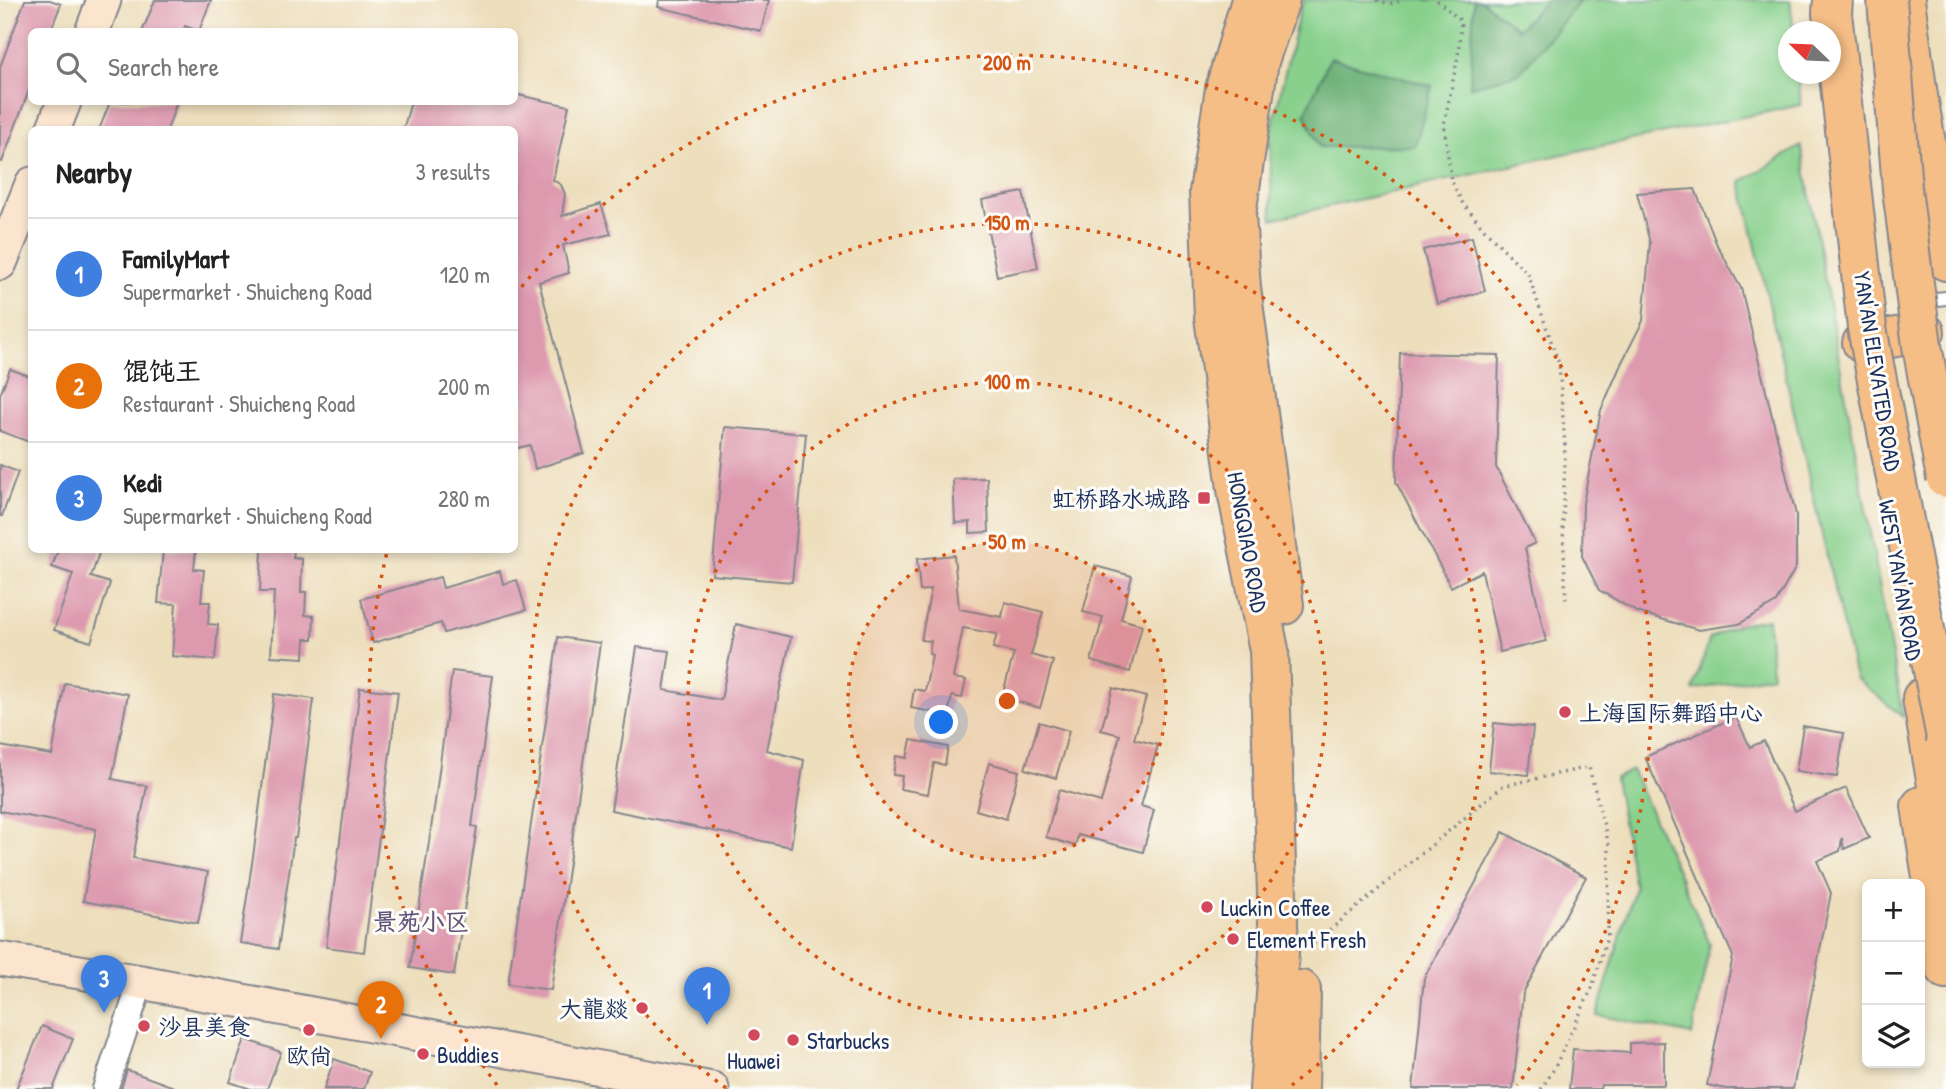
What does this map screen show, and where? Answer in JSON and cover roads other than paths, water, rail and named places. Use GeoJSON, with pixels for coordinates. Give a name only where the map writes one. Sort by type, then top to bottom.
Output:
{"type":"FeatureCollection","features":[{"type":"Feature","properties":{"kind":"main road","name":"HONGQIAO ROAD"},"geometry":{"type":"LineString","coordinates":[[1251,0],[1226,89],[1209,192],[1216,331],[1238,496],[1269,650],[1279,954],[1269,1089]]}},
{"type":"Feature","properties":{"kind":"main road","name":"HONGQIAO ROAD"},"geometry":{"type":"LineString","coordinates":[[1280,0],[1259,61],[1236,215],[1241,288],[1294,679],[1301,953],[1299,1089]]}},
{"type":"Feature","properties":{"kind":"main road"},"geometry":{"type":"LineString","coordinates":[[1814,0],[1817,21]]}},
{"type":"Feature","properties":{"kind":"main road","name":"YAN'AN ELEVATED ROAD"},"geometry":{"type":"LineString","coordinates":[[1833,0],[1832,13],[1867,328],[1946,738]]}},
{"type":"Feature","properties":{"kind":"main road"},"geometry":{"type":"LineString","coordinates":[[1875,0],[1898,172],[1930,310],[1946,444]]}},
{"type":"Feature","properties":{"kind":"main road","name":"YAN'AN ELEVATED ROAD"},"geometry":{"type":"LineString","coordinates":[[1887,0],[1902,189],[1922,346],[1946,478]]}},
{"type":"Feature","properties":{"kind":"main road"},"geometry":{"type":"LineString","coordinates":[[1905,0],[1946,261]]}},
{"type":"Feature","properties":{"kind":"main road","name":"WEST YAN'AN ROAD"},"geometry":{"type":"LineString","coordinates":[[1824,84],[1876,438],[1946,838]]}},
{"type":"Feature","properties":{"kind":"main road"},"geometry":{"type":"LineString","coordinates":[[1862,343],[1930,310]]}},
{"type":"Feature","properties":{"kind":"main road"},"geometry":{"type":"LineString","coordinates":[[1921,692],[1922,814],[1946,969]]}},
{"type":"Feature","properties":{"kind":"street"},"geometry":{"type":"LineString","coordinates":[[94,28],[104,0]]}},
{"type":"Feature","properties":{"kind":"street"},"geometry":{"type":"LineString","coordinates":[[55,126],[63,105]]}},
{"type":"Feature","properties":{"kind":"street"},"geometry":{"type":"LineString","coordinates":[[0,263],[28,194]]}},
{"type":"Feature","properties":{"kind":"street"},"geometry":{"type":"LineString","coordinates":[[0,959],[141,982],[712,1089]]}},
{"type":"Feature","properties":{"kind":"street"},"geometry":{"type":"LineString","coordinates":[[105,1089],[141,982]]}},
{"type":"Feature","properties":{"kind":"place","name":"虹桥路水城路"},"geometry":{"type":"Point","coordinates":[1204,498]}},
{"type":"Feature","properties":{"kind":"place","name":"上海国际舞蹈中心"},"geometry":{"type":"Point","coordinates":[1565,712]}},
{"type":"Feature","properties":{"kind":"place","name":"Luckin Coffee"},"geometry":{"type":"Point","coordinates":[1207,907]}},
{"type":"Feature","properties":{"kind":"place","name":"Element Fresh"},"geometry":{"type":"Point","coordinates":[1233,939]}},
{"type":"Feature","properties":{"kind":"place","name":"大龍燚"},"geometry":{"type":"Point","coordinates":[642,1008]}},
{"type":"Feature","properties":{"kind":"place","name":"Kedi"},"geometry":{"type":"Point","coordinates":[104,1013]}},
{"type":"Feature","properties":{"kind":"place","name":"FamilyMart"},"geometry":{"type":"Point","coordinates":[707,1025]}},
{"type":"Feature","properties":{"kind":"place","name":"沙县美食"},"geometry":{"type":"Point","coordinates":[144,1026]}},
{"type":"Feature","properties":{"kind":"place","name":"欧尚"},"geometry":{"type":"Point","coordinates":[309,1030]}},
{"type":"Feature","properties":{"kind":"place","name":"Huawei"},"geometry":{"type":"Point","coordinates":[754,1035]}},
{"type":"Feature","properties":{"kind":"place","name":"馄饨王"},"geometry":{"type":"Point","coordinates":[381,1039]}},
{"type":"Feature","properties":{"kind":"place","name":"Starbucks"},"geometry":{"type":"Point","coordinates":[793,1040]}},
{"type":"Feature","properties":{"kind":"place","name":"Buddies"},"geometry":{"type":"Point","coordinates":[423,1054]}},
{"type":"Feature","properties":{"kind":"district","name":"景苑小区"},"geometry":{"type":"Point","coordinates":[421,921]}}]}
